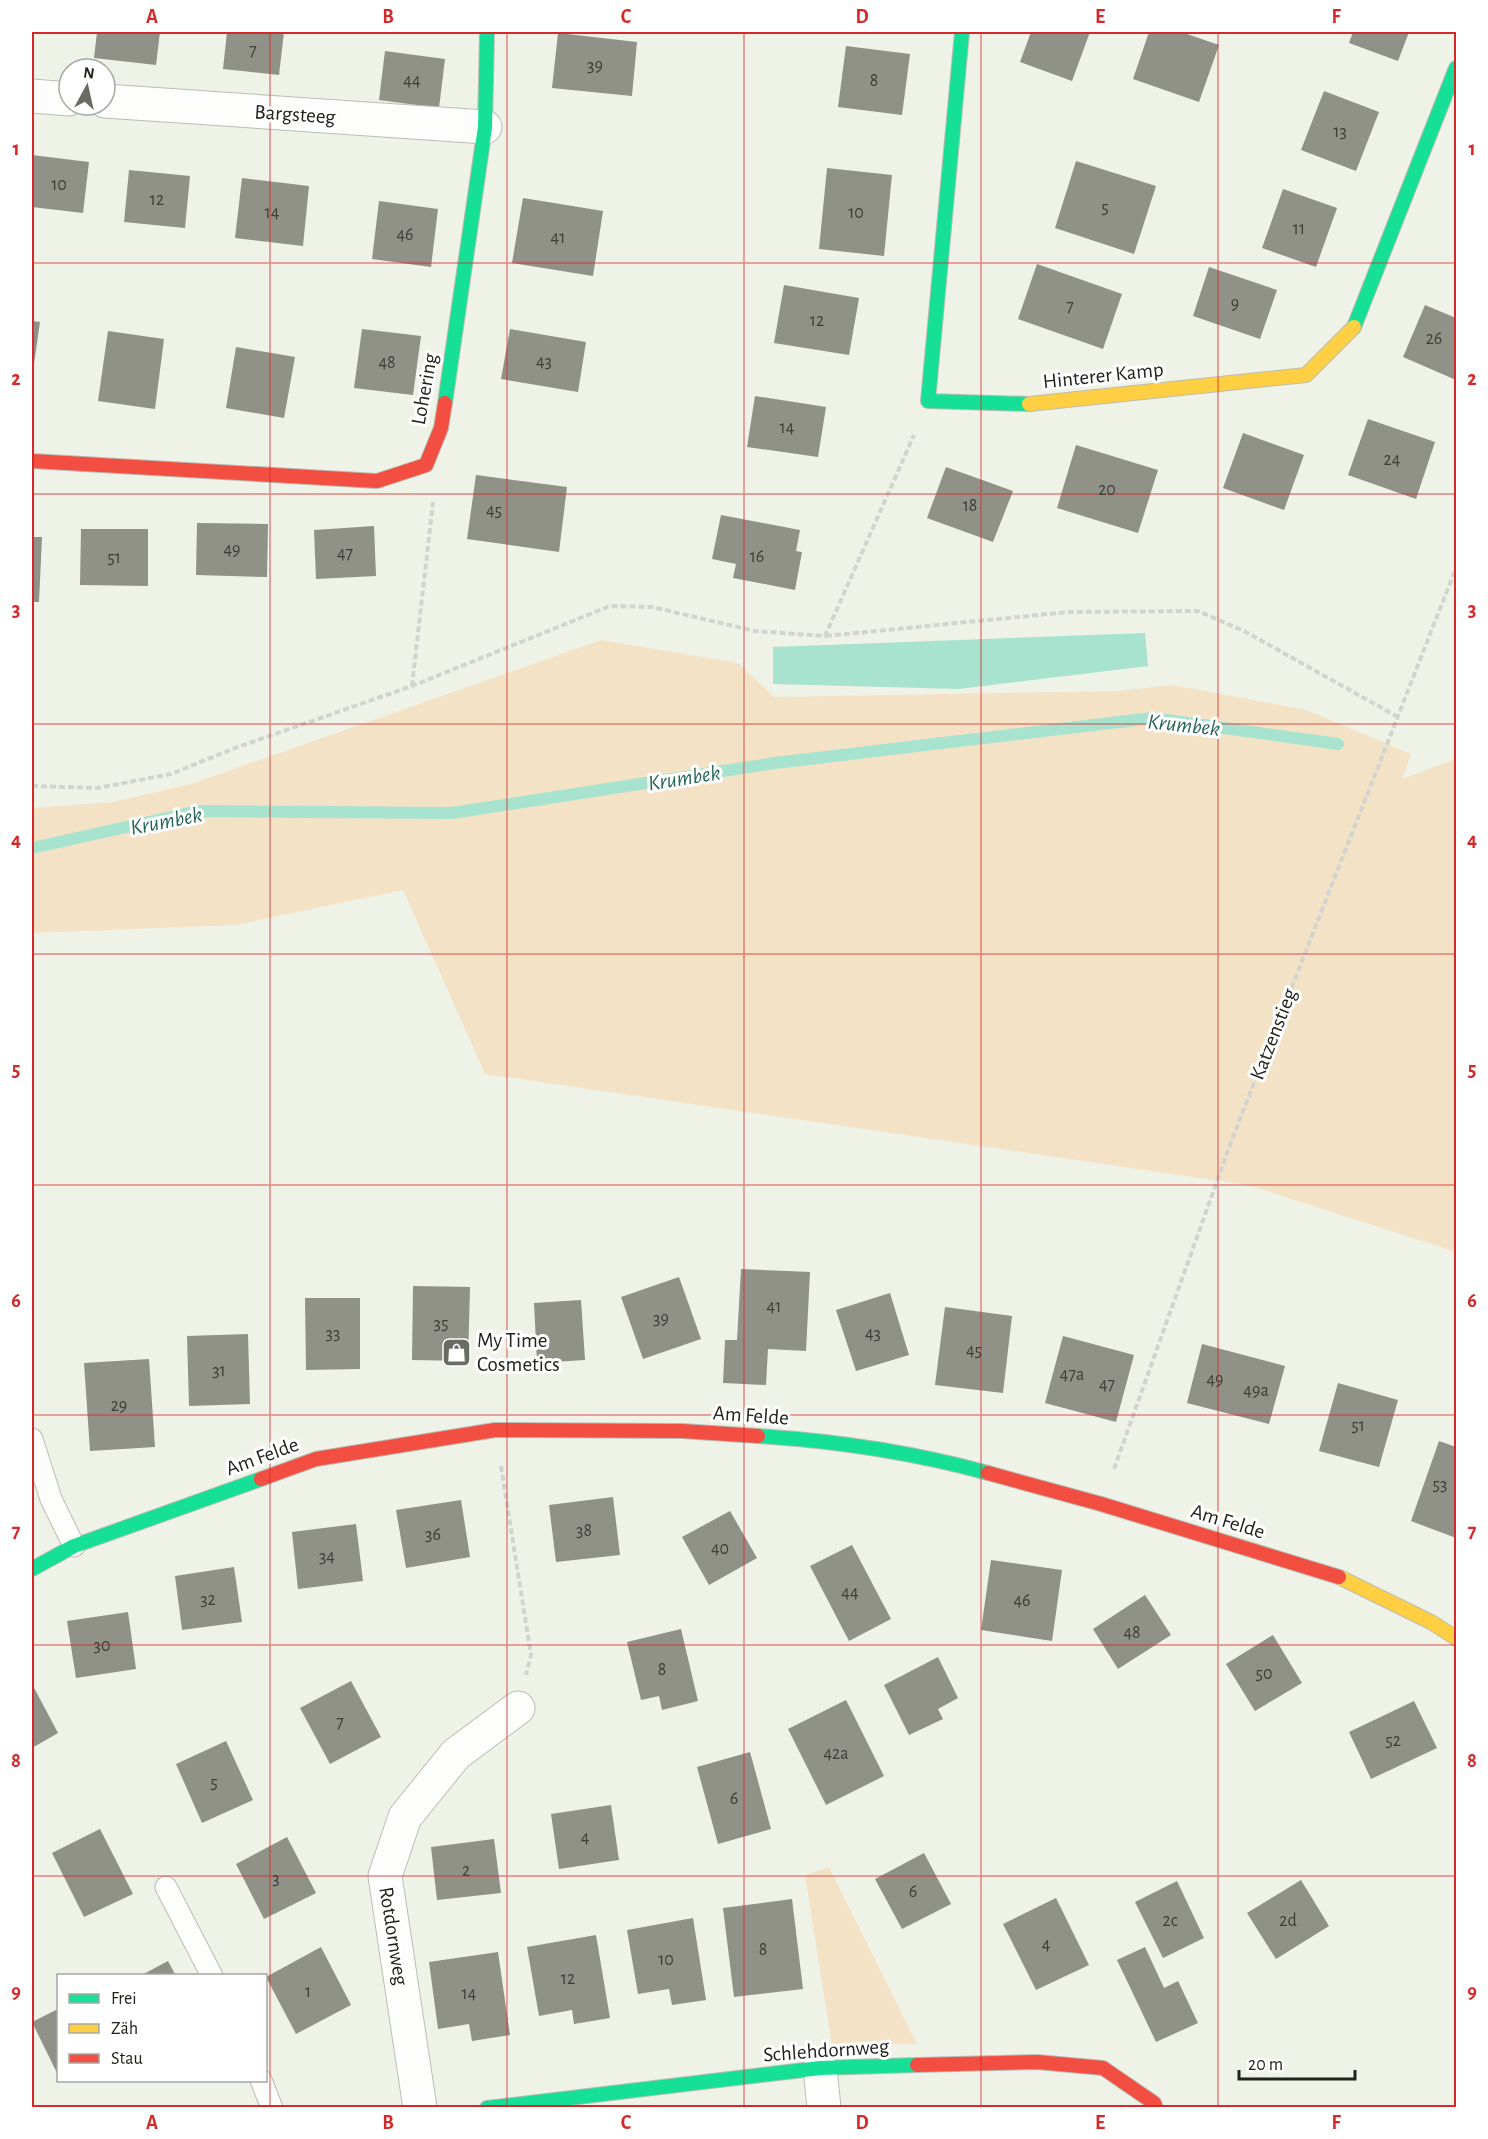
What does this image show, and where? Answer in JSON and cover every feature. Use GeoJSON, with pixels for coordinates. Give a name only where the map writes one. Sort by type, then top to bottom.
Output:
{"type":"FeatureCollection","features":[{"type":"Feature","properties":{"kind":"street","name":"Lohering"},"geometry":{"type":"LineString","coordinates":[[426,465],[441,428],[485,128],[487,32]]}},
{"type":"Feature","properties":{"kind":"street"},"geometry":{"type":"LineString","coordinates":[[928,401],[962,32]]}},
{"type":"Feature","properties":{"kind":"street","name":"Hinterer Kamp"},"geometry":{"type":"LineString","coordinates":[[928,401],[1020,405],[1306,375],[1352,332],[1456,68]]}},
{"type":"Feature","properties":{"kind":"street"},"geometry":{"type":"LineString","coordinates":[[32,96],[57,98]]}},
{"type":"Feature","properties":{"kind":"street","name":"Bargsteeg"},"geometry":{"type":"LineString","coordinates":[[117,102],[485,128]]}},
{"type":"Feature","properties":{"kind":"street"},"geometry":{"type":"LineString","coordinates":[[32,461],[377,481],[426,465]]}},
{"type":"Feature","properties":{"kind":"street","name":"Am Felde"},"geometry":{"type":"LineString","coordinates":[[32,1569],[74,1546],[316,1459],[495,1430],[682,1431],[833,1441],[947,1462],[1101,1504],[1339,1577],[1431,1622],[1456,1638]]}},
{"type":"Feature","properties":{"kind":"street","name":"Rotdornweg"},"geometry":{"type":"LineString","coordinates":[[420,2108],[385,1876],[405,1817],[456,1754],[518,1708]]}},
{"type":"Feature","properties":{"kind":"street","name":"Schlehdornweg"},"geometry":{"type":"LineString","coordinates":[[487,2108],[820,2068],[1037,2062],[1103,2068],[1156,2108]]}},
{"type":"Feature","properties":{"kind":"street"},"geometry":{"type":"LineString","coordinates":[[820,2068],[824,2108]]}},
{"type":"Feature","properties":{"kind":"lane"},"geometry":{"type":"LineString","coordinates":[[32,1439],[51,1498],[74,1546]]}},
{"type":"Feature","properties":{"kind":"lane"},"geometry":{"type":"LineString","coordinates":[[166,1887],[211,1974]]}},
{"type":"Feature","properties":{"kind":"lane"},"geometry":{"type":"LineString","coordinates":[[262,2082],[272,2108]]}},
{"type":"Feature","properties":{"kind":"path"},"geometry":{"type":"LineString","coordinates":[[825,636],[928,401]]}},
{"type":"Feature","properties":{"kind":"path"},"geometry":{"type":"LineString","coordinates":[[412,686],[434,495],[426,465]]}},
{"type":"Feature","properties":{"kind":"path","name":"Katzenstieg"},"geometry":{"type":"LineString","coordinates":[[1101,1504],[1231,1142],[1456,568]]}},
{"type":"Feature","properties":{"kind":"path"},"geometry":{"type":"LineString","coordinates":[[32,786],[98,789],[171,774],[235,748],[412,686],[610,606],[652,607],[755,632],[825,636],[1068,612],[1198,611],[1246,632],[1398,717]]}},
{"type":"Feature","properties":{"kind":"path"},"geometry":{"type":"LineString","coordinates":[[495,1430],[531,1654],[518,1708]]}},
{"type":"Feature","properties":{"kind":"shaded area"},"geometry":{"type":"Polygon","coordinates":[[[1145,633],[1148,666],[959,689],[773,684],[773,647],[1145,633]]]}},
{"type":"Feature","properties":{"kind":"shaded area"},"geometry":{"type":"Polygon","coordinates":[[[601,640],[738,663],[774,697],[1117,691],[1173,685],[1306,710],[1411,754],[1402,779],[1456,759],[1456,1252],[1248,1185],[485,1074],[403,890],[235,925],[32,933],[32,808],[113,802],[194,783],[601,640]]]}},
{"type":"Feature","properties":{"kind":"shaded area"},"geometry":{"type":"Polygon","coordinates":[[[829,1867],[917,2044],[832,2046],[805,1875],[829,1867]]]}},
{"type":"Feature","properties":{"kind":"building"},"geometry":{"type":"Polygon","coordinates":[[[97,32],[160,32],[156,65],[117,61],[117,57],[94,57],[97,32]]]}},
{"type":"Feature","properties":{"kind":"building"},"geometry":{"type":"Polygon","coordinates":[[[227,32],[284,32],[279,75],[223,69],[227,32]]]}},
{"type":"Feature","properties":{"kind":"building"},"geometry":{"type":"Polygon","coordinates":[[[1031,32],[1090,32],[1072,81],[1020,62],[1031,32]]]}},
{"type":"Feature","properties":{"kind":"building"},"geometry":{"type":"Polygon","coordinates":[[[1149,32],[1181,32],[1219,45],[1199,102],[1133,79],[1149,32]]]}},
{"type":"Feature","properties":{"kind":"building"},"geometry":{"type":"Polygon","coordinates":[[[1353,32],[1409,32],[1398,61],[1349,43],[1353,32]]]}},
{"type":"Feature","properties":{"kind":"building"},"geometry":{"type":"Polygon","coordinates":[[[558,33],[637,42],[632,96],[552,88],[558,33]]]}},
{"type":"Feature","properties":{"kind":"building"},"geometry":{"type":"Polygon","coordinates":[[[846,46],[910,54],[902,115],[838,107],[846,46]]]}},
{"type":"Feature","properties":{"kind":"building"},"geometry":{"type":"Polygon","coordinates":[[[385,51],[445,59],[439,108],[379,100],[385,51]]]}},
{"type":"Feature","properties":{"kind":"building"},"geometry":{"type":"Polygon","coordinates":[[[1324,91],[1379,112],[1356,171],[1301,150],[1324,91]]]}},
{"type":"Feature","properties":{"kind":"building"},"geometry":{"type":"Polygon","coordinates":[[[32,155],[89,162],[83,213],[32,207],[32,155]]]}},
{"type":"Feature","properties":{"kind":"building"},"geometry":{"type":"Polygon","coordinates":[[[1076,161],[1156,186],[1134,254],[1055,228],[1076,161]]]}},
{"type":"Feature","properties":{"kind":"building"},"geometry":{"type":"Polygon","coordinates":[[[827,168],[892,175],[884,256],[819,249],[827,168]]]}},
{"type":"Feature","properties":{"kind":"building"},"geometry":{"type":"Polygon","coordinates":[[[129,170],[190,176],[185,228],[124,222],[129,170]]]}},
{"type":"Feature","properties":{"kind":"building"},"geometry":{"type":"Polygon","coordinates":[[[242,178],[309,186],[303,246],[235,238],[242,178]]]}},
{"type":"Feature","properties":{"kind":"building"},"geometry":{"type":"Polygon","coordinates":[[[1283,189],[1337,208],[1316,267],[1262,248],[1283,189]]]}},
{"type":"Feature","properties":{"kind":"building"},"geometry":{"type":"Polygon","coordinates":[[[523,198],[603,211],[593,276],[512,263],[523,198]]]}},
{"type":"Feature","properties":{"kind":"building"},"geometry":{"type":"Polygon","coordinates":[[[379,201],[438,209],[431,267],[372,259],[379,201]]]}},
{"type":"Feature","properties":{"kind":"building"},"geometry":{"type":"Polygon","coordinates":[[[1037,264],[1122,294],[1103,349],[1018,319],[1037,264]]]}},
{"type":"Feature","properties":{"kind":"building"},"geometry":{"type":"Polygon","coordinates":[[[1209,267],[1277,290],[1260,339],[1193,316],[1209,267]]]}},
{"type":"Feature","properties":{"kind":"building"},"geometry":{"type":"Polygon","coordinates":[[[784,285],[859,298],[849,355],[774,343],[784,285]]]}},
{"type":"Feature","properties":{"kind":"building"},"geometry":{"type":"Polygon","coordinates":[[[1425,305],[1456,318],[1456,380],[1403,357],[1425,305]]]}},
{"type":"Feature","properties":{"kind":"building"},"geometry":{"type":"Polygon","coordinates":[[[32,321],[40,322],[33,371],[32,371],[32,321]]]}},
{"type":"Feature","properties":{"kind":"building"},"geometry":{"type":"Polygon","coordinates":[[[362,329],[421,336],[413,395],[354,388],[362,329]]]}},
{"type":"Feature","properties":{"kind":"building"},"geometry":{"type":"Polygon","coordinates":[[[510,329],[586,342],[578,392],[501,379],[510,329]]]}},
{"type":"Feature","properties":{"kind":"building"},"geometry":{"type":"Polygon","coordinates":[[[108,331],[164,339],[155,409],[98,401],[108,331]]]}},
{"type":"Feature","properties":{"kind":"building"},"geometry":{"type":"Polygon","coordinates":[[[236,347],[295,357],[284,418],[226,408],[236,347]]]}},
{"type":"Feature","properties":{"kind":"building"},"geometry":{"type":"Polygon","coordinates":[[[755,396],[826,407],[818,457],[747,447],[755,396]]]}},
{"type":"Feature","properties":{"kind":"building"},"geometry":{"type":"Polygon","coordinates":[[[1368,419],[1435,442],[1416,499],[1348,475],[1368,419]]]}},
{"type":"Feature","properties":{"kind":"building"},"geometry":{"type":"Polygon","coordinates":[[[1243,433],[1304,455],[1284,510],[1223,488],[1243,433]]]}},
{"type":"Feature","properties":{"kind":"building"},"geometry":{"type":"Polygon","coordinates":[[[1076,445],[1158,470],[1138,533],[1057,508],[1076,445]]]}},
{"type":"Feature","properties":{"kind":"building"},"geometry":{"type":"Polygon","coordinates":[[[946,467],[1013,491],[993,542],[927,518],[946,467]]]}},
{"type":"Feature","properties":{"kind":"building"},"geometry":{"type":"Polygon","coordinates":[[[476,475],[567,487],[559,552],[467,539],[476,475]]]}},
{"type":"Feature","properties":{"kind":"building"},"geometry":{"type":"Polygon","coordinates":[[[721,515],[800,530],[796,551],[802,552],[795,590],[733,578],[736,564],[712,559],[721,515]]]}},
{"type":"Feature","properties":{"kind":"building"},"geometry":{"type":"Polygon","coordinates":[[[197,523],[268,524],[267,577],[196,575],[197,523]]]}},
{"type":"Feature","properties":{"kind":"building"},"geometry":{"type":"Polygon","coordinates":[[[374,526],[376,576],[316,579],[314,530],[374,526]]]}},
{"type":"Feature","properties":{"kind":"building"},"geometry":{"type":"Polygon","coordinates":[[[81,529],[148,529],[148,586],[80,585],[81,529]]]}},
{"type":"Feature","properties":{"kind":"building"},"geometry":{"type":"Polygon","coordinates":[[[32,537],[42,537],[39,602],[32,602],[32,537]]]}},
{"type":"Feature","properties":{"kind":"building"},"geometry":{"type":"Polygon","coordinates":[[[741,1269],[810,1272],[806,1351],[768,1349],[766,1385],[723,1383],[725,1340],[737,1340],[741,1269]]]}},
{"type":"Feature","properties":{"kind":"building"},"geometry":{"type":"Polygon","coordinates":[[[679,1277],[701,1339],[643,1359],[621,1297],[679,1277]]]}},
{"type":"Feature","properties":{"kind":"building"},"geometry":{"type":"Polygon","coordinates":[[[413,1286],[470,1287],[468,1361],[412,1360],[413,1286]]]}},
{"type":"Feature","properties":{"kind":"building"},"geometry":{"type":"Polygon","coordinates":[[[890,1293],[909,1355],[856,1371],[836,1310],[890,1293]]]}},
{"type":"Feature","properties":{"kind":"building"},"geometry":{"type":"Polygon","coordinates":[[[305,1298],[360,1298],[360,1369],[306,1370],[305,1298]]]}},
{"type":"Feature","properties":{"kind":"building"},"geometry":{"type":"Polygon","coordinates":[[[581,1300],[585,1360],[537,1363],[534,1303],[581,1300]]]}},
{"type":"Feature","properties":{"kind":"building"},"geometry":{"type":"Polygon","coordinates":[[[945,1307],[1012,1316],[1003,1393],[935,1385],[945,1307]]]}},
{"type":"Feature","properties":{"kind":"building"},"geometry":{"type":"Polygon","coordinates":[[[248,1334],[250,1404],[189,1406],[187,1336],[248,1334]]]}},
{"type":"Feature","properties":{"kind":"building"},"geometry":{"type":"Polygon","coordinates":[[[1063,1336],[1134,1355],[1116,1422],[1045,1403],[1063,1336]]]}},
{"type":"Feature","properties":{"kind":"building"},"geometry":{"type":"Polygon","coordinates":[[[1202,1344],[1285,1366],[1269,1424],[1187,1403],[1202,1344]]]}},
{"type":"Feature","properties":{"kind":"building"},"geometry":{"type":"Polygon","coordinates":[[[149,1359],[155,1447],[90,1451],[84,1363],[149,1359]]]}},
{"type":"Feature","properties":{"kind":"building"},"geometry":{"type":"Polygon","coordinates":[[[1338,1383],[1398,1400],[1379,1467],[1319,1451],[1338,1383]]]}},
{"type":"Feature","properties":{"kind":"building"},"geometry":{"type":"Polygon","coordinates":[[[1439,1441],[1456,1447],[1456,1538],[1411,1521],[1439,1441]]]}},
{"type":"Feature","properties":{"kind":"building"},"geometry":{"type":"Polygon","coordinates":[[[613,1497],[620,1555],[556,1562],[549,1505],[613,1497]]]}},
{"type":"Feature","properties":{"kind":"building"},"geometry":{"type":"Polygon","coordinates":[[[461,1500],[470,1557],[406,1568],[396,1510],[461,1500]]]}},
{"type":"Feature","properties":{"kind":"building"},"geometry":{"type":"Polygon","coordinates":[[[730,1511],[757,1558],[709,1585],[682,1537],[730,1511]]]}},
{"type":"Feature","properties":{"kind":"building"},"geometry":{"type":"Polygon","coordinates":[[[356,1524],[363,1581],[298,1589],[292,1532],[356,1524]]]}},
{"type":"Feature","properties":{"kind":"building"},"geometry":{"type":"Polygon","coordinates":[[[852,1545],[891,1619],[849,1641],[810,1566],[852,1545]]]}},
{"type":"Feature","properties":{"kind":"building"},"geometry":{"type":"Polygon","coordinates":[[[991,1560],[1062,1570],[1052,1641],[981,1630],[991,1560]]]}},
{"type":"Feature","properties":{"kind":"building"},"geometry":{"type":"Polygon","coordinates":[[[234,1567],[242,1622],[182,1630],[175,1576],[234,1567]]]}},
{"type":"Feature","properties":{"kind":"building"},"geometry":{"type":"Polygon","coordinates":[[[1145,1595],[1171,1635],[1118,1669],[1093,1629],[1145,1595]]]}},
{"type":"Feature","properties":{"kind":"building"},"geometry":{"type":"Polygon","coordinates":[[[128,1612],[136,1669],[76,1678],[67,1621],[128,1612]]]}},
{"type":"Feature","properties":{"kind":"building"},"geometry":{"type":"Polygon","coordinates":[[[681,1629],[698,1701],[662,1710],[659,1696],[641,1700],[627,1642],[681,1629]]]}},
{"type":"Feature","properties":{"kind":"building"},"geometry":{"type":"Polygon","coordinates":[[[1273,1635],[1302,1683],[1255,1711],[1226,1664],[1273,1635]]]}},
{"type":"Feature","properties":{"kind":"building"},"geometry":{"type":"Polygon","coordinates":[[[938,1657],[958,1698],[938,1709],[943,1719],[909,1735],[884,1685],[938,1657]]]}},
{"type":"Feature","properties":{"kind":"building"},"geometry":{"type":"Polygon","coordinates":[[[351,1681],[381,1737],[330,1764],[300,1708],[351,1681]]]}},
{"type":"Feature","properties":{"kind":"building"},"geometry":{"type":"Polygon","coordinates":[[[32,1684],[58,1733],[32,1748],[32,1684]]]}},
{"type":"Feature","properties":{"kind":"building"},"geometry":{"type":"Polygon","coordinates":[[[846,1700],[884,1776],[826,1805],[788,1729],[846,1700]]]}},
{"type":"Feature","properties":{"kind":"building"},"geometry":{"type":"Polygon","coordinates":[[[1414,1701],[1437,1748],[1371,1779],[1349,1732],[1414,1701]]]}},
{"type":"Feature","properties":{"kind":"building"},"geometry":{"type":"Polygon","coordinates":[[[226,1741],[253,1800],[202,1823],[176,1764],[226,1741]]]}},
{"type":"Feature","properties":{"kind":"building"},"geometry":{"type":"Polygon","coordinates":[[[750,1752],[771,1829],[718,1844],[697,1767],[750,1752]]]}},
{"type":"Feature","properties":{"kind":"building"},"geometry":{"type":"Polygon","coordinates":[[[611,1805],[619,1860],[559,1869],[551,1814],[611,1805]]]}},
{"type":"Feature","properties":{"kind":"building"},"geometry":{"type":"Polygon","coordinates":[[[100,1829],[133,1894],[84,1917],[52,1853],[100,1829]]]}},
{"type":"Feature","properties":{"kind":"building"},"geometry":{"type":"Polygon","coordinates":[[[287,1837],[316,1893],[264,1919],[236,1864],[287,1837]]]}},
{"type":"Feature","properties":{"kind":"building"},"geometry":{"type":"Polygon","coordinates":[[[494,1839],[501,1893],[437,1900],[431,1847],[494,1839]]]}},
{"type":"Feature","properties":{"kind":"building"},"geometry":{"type":"Polygon","coordinates":[[[924,1853],[951,1904],[902,1929],[875,1879],[924,1853]]]}},
{"type":"Feature","properties":{"kind":"building"},"geometry":{"type":"Polygon","coordinates":[[[1301,1880],[1329,1926],[1276,1959],[1247,1913],[1301,1880]]]}},
{"type":"Feature","properties":{"kind":"building"},"geometry":{"type":"Polygon","coordinates":[[[1177,1881],[1204,1938],[1163,1958],[1135,1902],[1177,1881]]]}},
{"type":"Feature","properties":{"kind":"building"},"geometry":{"type":"Polygon","coordinates":[[[1056,1898],[1089,1965],[1036,1990],[1003,1924],[1056,1898]]]}},
{"type":"Feature","properties":{"kind":"building"},"geometry":{"type":"Polygon","coordinates":[[[792,1899],[803,1989],[734,1997],[723,1908],[792,1899]]]}},
{"type":"Feature","properties":{"kind":"building"},"geometry":{"type":"Polygon","coordinates":[[[693,1918],[706,2000],[672,2005],[669,1989],[638,1994],[627,1930],[693,1918]]]}},
{"type":"Feature","properties":{"kind":"building"},"geometry":{"type":"Polygon","coordinates":[[[596,1935],[610,2018],[574,2024],[572,2010],[539,2016],[527,1947],[596,1935]]]}},
{"type":"Feature","properties":{"kind":"building"},"geometry":{"type":"Polygon","coordinates":[[[321,1947],[351,2005],[296,2034],[267,1976],[321,1947]]]}},
{"type":"Feature","properties":{"kind":"building"},"geometry":{"type":"Polygon","coordinates":[[[1145,1947],[1164,1988],[1178,1981],[1198,2023],[1156,2042],[1117,1960],[1145,1947]]]}},
{"type":"Feature","properties":{"kind":"building"},"geometry":{"type":"Polygon","coordinates":[[[498,1952],[510,2035],[472,2041],[469,2024],[438,2029],[429,1962],[498,1952]]]}},
{"type":"Feature","properties":{"kind":"building"},"geometry":{"type":"Polygon","coordinates":[[[168,1961],[175,1974],[144,1974],[168,1961]]]}},
{"type":"Feature","properties":{"kind":"building"},"geometry":{"type":"Polygon","coordinates":[[[57,2010],[57,2073],[32,2022],[57,2010]]]}},
{"type":"Feature","properties":{"kind":"waterway","name":"Krumbek"},"geometry":{"type":"LineString","coordinates":[[32,848],[198,811],[452,813],[775,763],[1153,718],[1338,744]]}},
{"type":"Feature","properties":{"kind":"traffic: fast"},"geometry":{"type":"LineString","coordinates":[[445,403],[485,127],[487,32]]}},
{"type":"Feature","properties":{"kind":"traffic: fast"},"geometry":{"type":"LineString","coordinates":[[962,32],[928,401],[1029,404]]}},
{"type":"Feature","properties":{"kind":"traffic: fast"},"geometry":{"type":"LineString","coordinates":[[1354,327],[1456,68]]}},
{"type":"Feature","properties":{"kind":"traffic: fast"},"geometry":{"type":"LineString","coordinates":[[758,1436],[874,1448],[988,1473]]}},
{"type":"Feature","properties":{"kind":"traffic: fast"},"geometry":{"type":"LineString","coordinates":[[32,1569],[74,1546],[261,1479]]}},
{"type":"Feature","properties":{"kind":"traffic: fast"},"geometry":{"type":"LineString","coordinates":[[487,2108],[820,2068],[917,2065]]}},
{"type":"Feature","properties":{"kind":"traffic: slow"},"geometry":{"type":"LineString","coordinates":[[1029,404],[1306,375],[1354,327]]}},
{"type":"Feature","properties":{"kind":"traffic: slow"},"geometry":{"type":"LineString","coordinates":[[1339,1577],[1431,1622],[1456,1638]]}},
{"type":"Feature","properties":{"kind":"traffic: jam"},"geometry":{"type":"LineString","coordinates":[[32,461],[377,481],[426,465],[441,428],[445,403]]}},
{"type":"Feature","properties":{"kind":"traffic: jam"},"geometry":{"type":"LineString","coordinates":[[261,1479],[316,1459],[495,1430],[682,1431],[758,1436]]}},
{"type":"Feature","properties":{"kind":"traffic: jam"},"geometry":{"type":"LineString","coordinates":[[988,1473],[1101,1504],[1339,1577]]}},
{"type":"Feature","properties":{"kind":"traffic: jam"},"geometry":{"type":"LineString","coordinates":[[917,2065],[1037,2062],[1103,2068],[1154,2103],[1156,2108]]}},
{"type":"Feature","properties":{"kind":"place","name":"My Time Cosmetics"},"geometry":{"type":"Point","coordinates":[456,1352]}}]}
